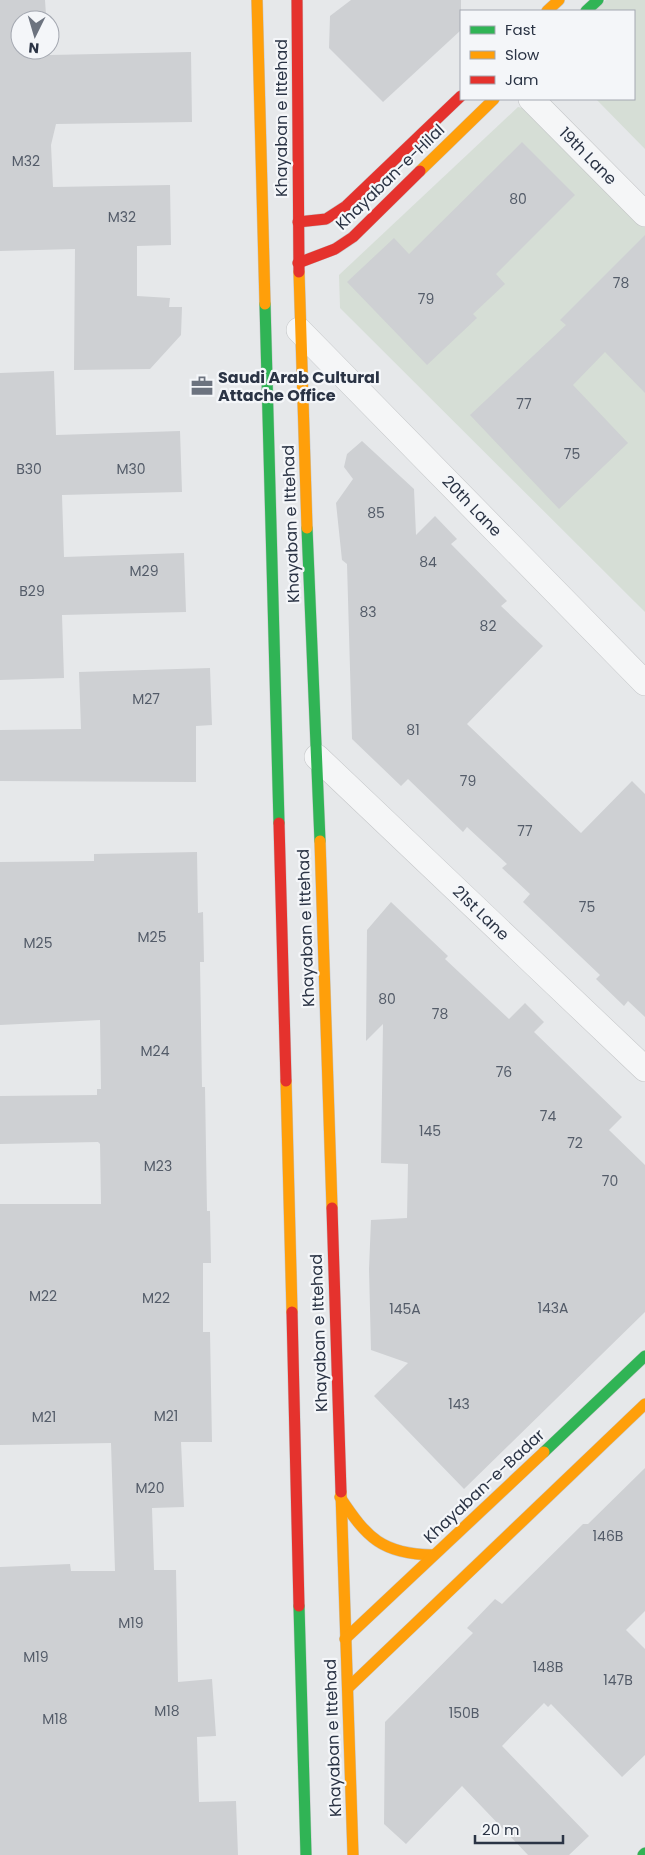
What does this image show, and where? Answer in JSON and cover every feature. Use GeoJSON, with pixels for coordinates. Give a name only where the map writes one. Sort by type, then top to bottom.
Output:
{"type":"FeatureCollection","features":[{"type":"Feature","properties":{"kind":"main road","name":"Khayaban e Ittehad"},"geometry":{"type":"LineString","coordinates":[[257,0],[306,1855]]}},
{"type":"Feature","properties":{"kind":"main road","name":"Khayaban e Ittehad"},"geometry":{"type":"LineString","coordinates":[[297,0],[299,330],[317,758],[340,1497],[355,1852]]}},
{"type":"Feature","properties":{"kind":"main road"},"geometry":{"type":"LineString","coordinates":[[548,10],[559,0]]}},
{"type":"Feature","properties":{"kind":"main road"},"geometry":{"type":"LineString","coordinates":[[587,10],[598,0]]}},
{"type":"Feature","properties":{"kind":"main road"},"geometry":{"type":"LineString","coordinates":[[298,222],[326,219],[346,206],[460,97]]}},
{"type":"Feature","properties":{"kind":"main road","name":"Khayaban-e-Hilal"},"geometry":{"type":"LineString","coordinates":[[298,263],[335,249],[353,236],[493,100]]}},
{"type":"Feature","properties":{"kind":"main road","name":"Khayaban-e-Badar"},"geometry":{"type":"LineString","coordinates":[[345,1639],[645,1356]]}},
{"type":"Feature","properties":{"kind":"main road"},"geometry":{"type":"LineString","coordinates":[[349,1687],[645,1404]]}},
{"type":"Feature","properties":{"kind":"main road"},"geometry":{"type":"LineString","coordinates":[[340,1497],[356,1522],[371,1540],[390,1551],[411,1556],[433,1555]]}},
{"type":"Feature","properties":{"kind":"street","name":"19th Lane"},"geometry":{"type":"LineString","coordinates":[[532,100],[645,214]]}},
{"type":"Feature","properties":{"kind":"street","name":"20th Lane"},"geometry":{"type":"LineString","coordinates":[[299,330],[645,683]]}},
{"type":"Feature","properties":{"kind":"street","name":"21st Lane"},"geometry":{"type":"LineString","coordinates":[[317,758],[645,1069]]}},
{"type":"Feature","properties":{"kind":"shaded area"},"geometry":{"type":"Polygon","coordinates":[[[606,0],[645,0],[645,149],[597,100],[635,100],[635,10],[595,10],[606,0]]]}},
{"type":"Feature","properties":{"kind":"shaded area"},"geometry":{"type":"Polygon","coordinates":[[[518,107],[544,113],[645,217],[645,612],[340,308],[339,275],[518,107]]]}},
{"type":"Feature","properties":{"kind":"building"},"geometry":{"type":"Polygon","coordinates":[[[0,0],[45,0],[46,10],[10,10],[10,60],[60,60],[60,55],[191,52],[192,122],[56,124],[51,145],[53,187],[170,185],[171,245],[137,246],[137,296],[170,298],[169,307],[182,307],[181,335],[150,369],[74,370],[75,249],[0,251],[0,0]]]}},
{"type":"Feature","properties":{"kind":"building"},"geometry":{"type":"Polygon","coordinates":[[[351,0],[461,0],[460,31],[383,102],[329,48],[330,16],[351,0]]]}},
{"type":"Feature","properties":{"kind":"building"},"geometry":{"type":"Polygon","coordinates":[[[522,142],[575,195],[496,274],[505,284],[473,314],[477,318],[427,365],[347,282],[394,238],[409,254],[522,142]]]}},
{"type":"Feature","properties":{"kind":"building"},"geometry":{"type":"Polygon","coordinates":[[[645,235],[645,393],[605,352],[573,385],[628,443],[559,509],[470,415],[566,325],[560,320],[645,235]]]}},
{"type":"Feature","properties":{"kind":"building"},"geometry":{"type":"Polygon","coordinates":[[[54,371],[56,435],[180,431],[182,492],[62,495],[64,557],[184,553],[186,612],[62,615],[64,678],[0,680],[0,373],[54,371]]]}},
{"type":"Feature","properties":{"kind":"building"},"geometry":{"type":"Polygon","coordinates":[[[362,441],[414,489],[416,535],[435,516],[457,539],[451,544],[507,601],[501,606],[543,646],[467,724],[581,833],[632,781],[645,794],[645,1017],[628,1001],[624,1006],[596,979],[600,975],[523,902],[530,894],[502,868],[507,864],[467,827],[463,832],[408,779],[401,786],[352,739],[347,564],[342,560],[336,503],[353,479],[344,467],[347,454],[362,441]]]}},
{"type":"Feature","properties":{"kind":"building"},"geometry":{"type":"Polygon","coordinates":[[[210,668],[212,725],[196,726],[196,782],[0,781],[0,730],[81,729],[79,672],[210,668]]]}},
{"type":"Feature","properties":{"kind":"building"},"geometry":{"type":"Polygon","coordinates":[[[197,852],[198,913],[203,912],[204,962],[200,962],[202,1087],[205,1087],[207,1211],[210,1211],[211,1263],[203,1263],[203,1332],[210,1332],[212,1442],[181,1442],[184,1507],[152,1508],[154,1570],[176,1570],[178,1682],[212,1679],[216,1736],[197,1737],[199,1802],[236,1801],[238,1855],[0,1855],[0,1567],[70,1564],[71,1571],[115,1571],[111,1443],[0,1445],[0,1204],[101,1204],[100,1144],[98,1142],[0,1144],[0,1096],[97,1095],[97,1089],[101,1089],[100,1020],[0,1025],[0,862],[94,861],[94,854],[197,852]]]}},
{"type":"Feature","properties":{"kind":"building"},"geometry":{"type":"Polygon","coordinates":[[[391,902],[448,956],[445,959],[509,1019],[525,1003],[544,1022],[534,1032],[622,1117],[609,1130],[645,1165],[645,1312],[464,1489],[374,1396],[408,1363],[371,1350],[369,1269],[371,1220],[407,1218],[408,1164],[381,1163],[383,1024],[366,1041],[367,930],[391,902]]]}},
{"type":"Feature","properties":{"kind":"building"},"geometry":{"type":"Polygon","coordinates":[[[645,1468],[645,1611],[626,1630],[645,1649],[645,1755],[622,1777],[551,1704],[548,1707],[544,1703],[502,1746],[589,1836],[569,1855],[528,1855],[462,1786],[406,1844],[384,1824],[385,1722],[473,1633],[467,1628],[495,1599],[502,1604],[583,1524],[588,1524],[645,1468]]]}},
{"type":"Feature","properties":{"kind":"traffic: fast"},"geometry":{"type":"LineString","coordinates":[[587,10],[598,0]]}},
{"type":"Feature","properties":{"kind":"traffic: fast"},"geometry":{"type":"LineString","coordinates":[[265,304],[279,823]]}},
{"type":"Feature","properties":{"kind":"traffic: fast"},"geometry":{"type":"LineString","coordinates":[[307,528],[320,841]]}},
{"type":"Feature","properties":{"kind":"traffic: fast"},"geometry":{"type":"LineString","coordinates":[[544,1452],[645,1356]]}},
{"type":"Feature","properties":{"kind":"traffic: fast"},"geometry":{"type":"LineString","coordinates":[[299,1606],[306,1855]]}},
{"type":"Feature","properties":{"kind":"traffic: slow"},"geometry":{"type":"LineString","coordinates":[[257,0],[265,304]]}},
{"type":"Feature","properties":{"kind":"traffic: slow"},"geometry":{"type":"LineString","coordinates":[[548,10],[559,0]]}},
{"type":"Feature","properties":{"kind":"traffic: slow"},"geometry":{"type":"LineString","coordinates":[[420,171],[493,100]]}},
{"type":"Feature","properties":{"kind":"traffic: slow"},"geometry":{"type":"LineString","coordinates":[[299,272],[307,528]]}},
{"type":"Feature","properties":{"kind":"traffic: slow"},"geometry":{"type":"LineString","coordinates":[[320,841],[332,1208]]}},
{"type":"Feature","properties":{"kind":"traffic: slow"},"geometry":{"type":"LineString","coordinates":[[286,1081],[292,1312]]}},
{"type":"Feature","properties":{"kind":"traffic: slow"},"geometry":{"type":"LineString","coordinates":[[349,1687],[645,1404]]}},
{"type":"Feature","properties":{"kind":"traffic: slow"},"geometry":{"type":"LineString","coordinates":[[345,1639],[544,1452]]}},
{"type":"Feature","properties":{"kind":"traffic: slow"},"geometry":{"type":"LineString","coordinates":[[341,1492],[353,1855]]}},
{"type":"Feature","properties":{"kind":"traffic: slow"},"geometry":{"type":"LineString","coordinates":[[340,1497],[359,1523],[378,1541],[388,1547],[401,1551],[433,1555]]}},
{"type":"Feature","properties":{"kind":"traffic: jam"},"geometry":{"type":"LineString","coordinates":[[297,0],[299,272]]}},
{"type":"Feature","properties":{"kind":"traffic: jam"},"geometry":{"type":"LineString","coordinates":[[298,222],[326,219],[346,206],[460,97]]}},
{"type":"Feature","properties":{"kind":"traffic: jam"},"geometry":{"type":"LineString","coordinates":[[298,263],[335,249],[353,237],[420,171]]}},
{"type":"Feature","properties":{"kind":"traffic: jam"},"geometry":{"type":"LineString","coordinates":[[279,823],[286,1081]]}},
{"type":"Feature","properties":{"kind":"traffic: jam"},"geometry":{"type":"LineString","coordinates":[[332,1208],[341,1492]]}},
{"type":"Feature","properties":{"kind":"traffic: jam"},"geometry":{"type":"LineString","coordinates":[[292,1312],[299,1606]]}},
{"type":"Feature","properties":{"kind":"place","name":"Saudi Arab Cultural Attache Office"},"geometry":{"type":"Point","coordinates":[202,386]}}]}
